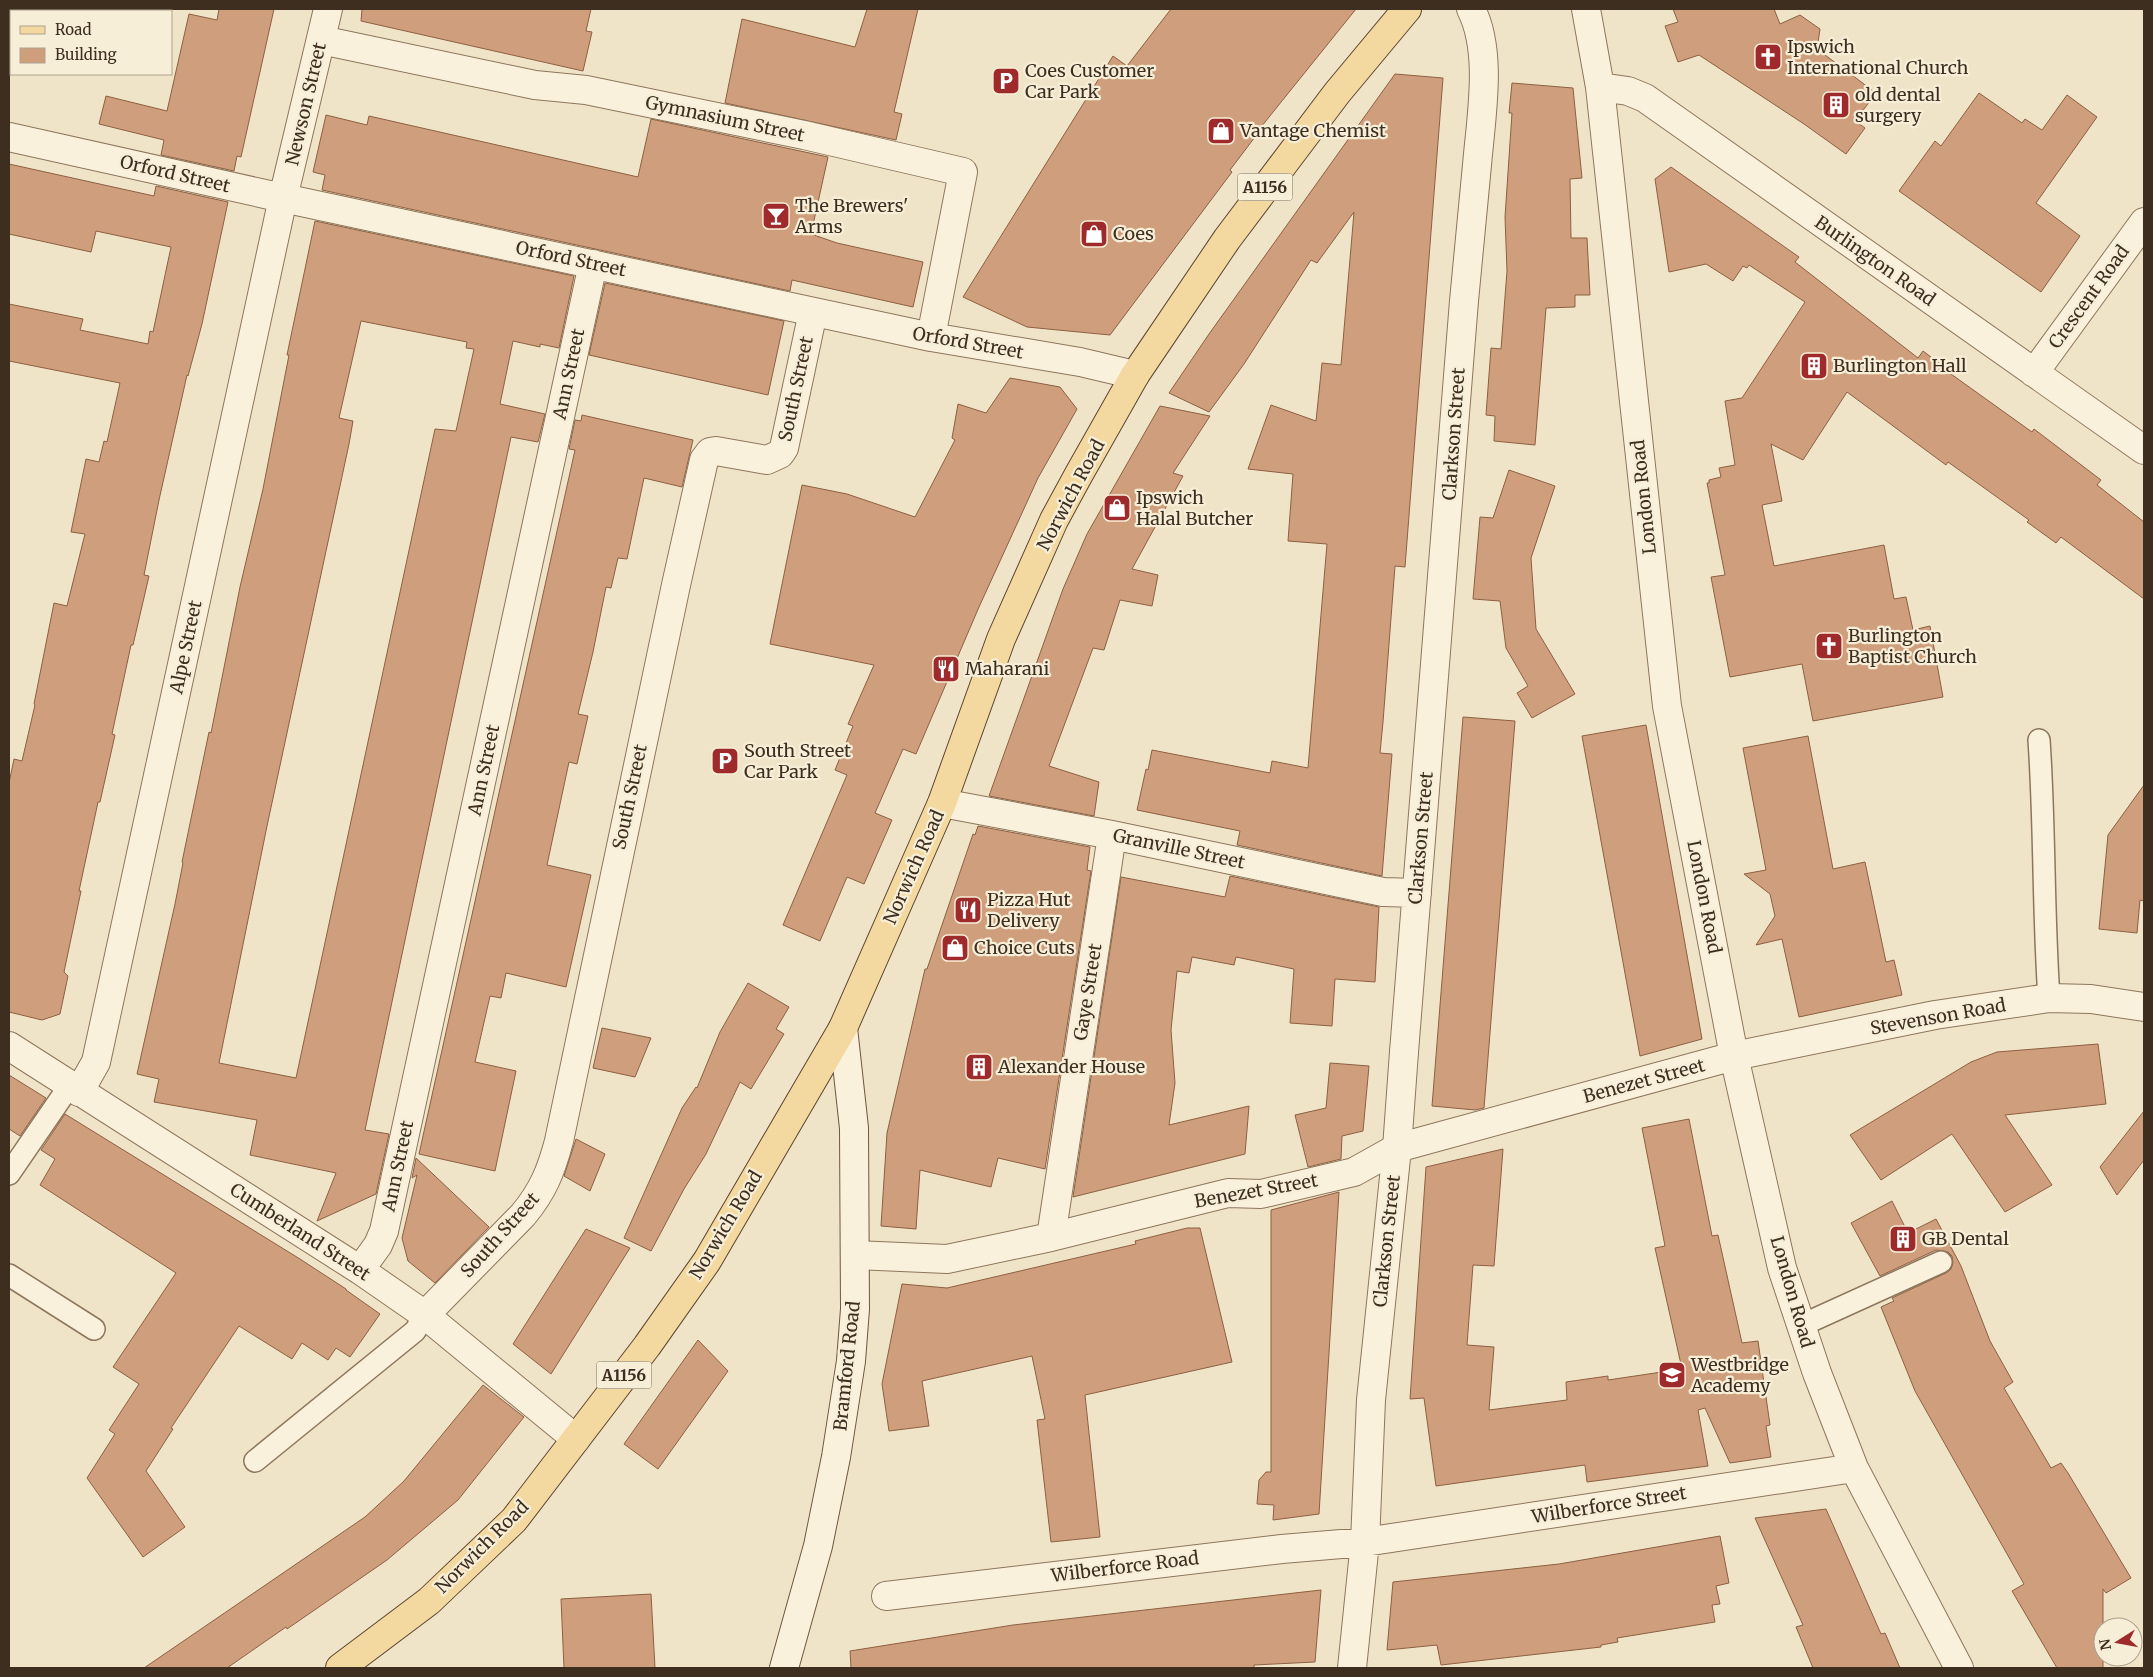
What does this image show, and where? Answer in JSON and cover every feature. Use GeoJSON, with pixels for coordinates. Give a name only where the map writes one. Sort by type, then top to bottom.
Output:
{"type":"FeatureCollection","features":[{"type":"Feature","properties":{"kind":"main road","name":"Norwich Road"},"geometry":{"type":"LineString","coordinates":[[340,1668],[429,1601],[514,1520],[647,1346],[707,1261],[843,1028],[942,803],[1001,639],[1054,520],[1135,375],[1227,239],[1261,193],[1337,93],[1407,9]]}},
{"type":"Feature","properties":{"kind":"street","name":"Newson Street"},"geometry":{"type":"LineString","coordinates":[[283,198],[328,9]]}},
{"type":"Feature","properties":{"kind":"street","name":"Clarkson Street"},"geometry":{"type":"LineString","coordinates":[[1352,1668],[1365,1542],[1371,1400],[1397,1148],[1465,297],[1482,114],[1482,44],[1471,9]]}},
{"type":"Feature","properties":{"kind":"street","name":"London Road"},"geometry":{"type":"LineString","coordinates":[[1586,9],[1600,86],[1667,706],[1734,1056],[1782,1268],[1800,1326],[1854,1468],[1959,1668]]}},
{"type":"Feature","properties":{"kind":"street","name":"Gymnasium Street"},"geometry":{"type":"LineString","coordinates":[[321,40],[535,84],[586,90],[756,125],[963,172],[931,337]]}},
{"type":"Feature","properties":{"kind":"street","name":"Burlington Road"},"geometry":{"type":"LineString","coordinates":[[1600,86],[1628,91],[1645,98],[2144,450]]}},
{"type":"Feature","properties":{"kind":"street","name":"Orford Street"},"geometry":{"type":"LineString","coordinates":[[9,137],[283,198],[931,337],[1080,362],[1135,375]]}},
{"type":"Feature","properties":{"kind":"street","name":"Alpe Street"},"geometry":{"type":"LineString","coordinates":[[74,1088],[96,1062],[283,198]]}},
{"type":"Feature","properties":{"kind":"street","name":"Crescent Road"},"geometry":{"type":"LineString","coordinates":[[2034,372],[2144,222]]}},
{"type":"Feature","properties":{"kind":"street","name":"Ann Street"},"geometry":{"type":"LineString","coordinates":[[360,1270],[378,1245],[384,1231],[593,264]]}},
{"type":"Feature","properties":{"kind":"street","name":"South Street"},"geometry":{"type":"LineString","coordinates":[[425,1315],[523,1216],[537,1198],[546,1182],[559,1141],[704,460],[710,452],[716,451],[767,460],[773,459],[784,448],[813,312]]}},
{"type":"Feature","properties":{"kind":"street","name":"Granville Street"},"geometry":{"type":"LineString","coordinates":[[942,803],[1112,835],[1383,892],[1417,893]]}},
{"type":"Feature","properties":{"kind":"street","name":"Gaye Street"},"geometry":{"type":"LineString","coordinates":[[1051,1237],[1112,835]]}},
{"type":"Feature","properties":{"kind":"street","name":"Stevenson Road"},"geometry":{"type":"LineString","coordinates":[[1734,1056],[1935,1015],[2049,998],[2091,999],[2144,1007]]}},
{"type":"Feature","properties":{"kind":"street","name":"Bramford Road"},"geometry":{"type":"LineString","coordinates":[[784,1668],[818,1546],[836,1457],[851,1362],[855,1309],[854,1128],[843,1028]]}},
{"type":"Feature","properties":{"kind":"street","name":"Cumberland Street"},"geometry":{"type":"LineString","coordinates":[[9,1046],[360,1270],[425,1315],[576,1439]]}},
{"type":"Feature","properties":{"kind":"street","name":"Benezet Street"},"geometry":{"type":"LineString","coordinates":[[855,1255],[947,1259],[1051,1237],[1228,1192],[1261,1194],[1354,1172],[1397,1148],[1734,1056]]}},
{"type":"Feature","properties":{"kind":"street","name":"Wilberforce Street"},"geometry":{"type":"LineString","coordinates":[[1365,1542],[1854,1468]]}},
{"type":"Feature","properties":{"kind":"street","name":"Wilberforce Road"},"geometry":{"type":"LineString","coordinates":[[886,1596],[1282,1549],[1365,1542]]}},
{"type":"Feature","properties":{"kind":"lane"},"geometry":{"type":"LineString","coordinates":[[2040,740],[2044,811],[2045,944],[2049,998]]}},
{"type":"Feature","properties":{"kind":"lane"},"geometry":{"type":"LineString","coordinates":[[9,1174],[74,1088]]}},
{"type":"Feature","properties":{"kind":"lane"},"geometry":{"type":"LineString","coordinates":[[1800,1326],[1941,1262]]}},
{"type":"Feature","properties":{"kind":"lane"},"geometry":{"type":"LineString","coordinates":[[9,1274],[94,1329]]}},
{"type":"Feature","properties":{"kind":"lane"},"geometry":{"type":"LineString","coordinates":[[255,1461],[415,1330],[425,1315]]}},
{"type":"Feature","properties":{"kind":"building"},"geometry":{"type":"Polygon","coordinates":[[[219,9],[274,9],[241,157],[237,156],[234,171],[161,155],[164,140],[99,124],[106,96],[167,111],[189,14],[217,20],[219,9]]]}},
{"type":"Feature","properties":{"kind":"building"},"geometry":{"type":"Polygon","coordinates":[[[362,9],[591,9],[586,31],[592,32],[583,71],[361,21],[362,9]]]}},
{"type":"Feature","properties":{"kind":"building"},"geometry":{"type":"Polygon","coordinates":[[[867,9],[918,9],[894,112],[902,114],[896,140],[725,103],[742,19],[855,47],[867,9]]]}},
{"type":"Feature","properties":{"kind":"building","name":"Coes"},"geometry":{"type":"Polygon","coordinates":[[[1171,9],[1356,9],[1257,132],[1230,170],[1232,172],[1110,335],[1027,327],[963,297],[1113,56],[1127,66],[1171,9]]]}},
{"type":"Feature","properties":{"kind":"building","name":"Ipswich International Church"},"geometry":{"type":"Polygon","coordinates":[[[1673,9],[1774,9],[1780,24],[1800,15],[1820,29],[1817,49],[1876,93],[1855,121],[1865,128],[1846,154],[1699,55],[1678,62],[1665,26],[1678,22],[1673,9]]]}},
{"type":"Feature","properties":{"kind":"building"},"geometry":{"type":"Polygon","coordinates":[[[1395,74],[1443,78],[1405,567],[1395,566],[1380,753],[1392,754],[1382,876],[1237,845],[1240,831],[1137,810],[1152,750],[1270,773],[1272,761],[1308,768],[1327,544],[1288,541],[1293,474],[1248,469],[1271,405],[1316,421],[1322,363],[1341,365],[1354,212],[1317,263],[1311,260],[1244,364],[1209,412],[1169,393],[1395,74]]]}},
{"type":"Feature","properties":{"kind":"building"},"geometry":{"type":"Polygon","coordinates":[[[1512,83],[1573,88],[1582,178],[1570,179],[1571,238],[1587,238],[1590,295],[1575,295],[1575,307],[1546,308],[1535,445],[1494,441],[1495,416],[1486,415],[1491,348],[1501,349],[1507,271],[1505,217],[1512,113],[1509,113],[1512,83]]]}},
{"type":"Feature","properties":{"kind":"building"},"geometry":{"type":"Polygon","coordinates":[[[1979,93],[2022,123],[2025,119],[2042,130],[2067,95],[2097,117],[2036,203],[2080,236],[2041,292],[1899,191],[1935,141],[1941,146],[1979,93]]]}},
{"type":"Feature","properties":{"kind":"building"},"geometry":{"type":"Polygon","coordinates":[[[326,115],[367,125],[369,116],[638,177],[651,119],[828,157],[811,234],[837,243],[923,262],[913,307],[792,280],[790,291],[322,190],[325,175],[313,172],[326,115]]]}},
{"type":"Feature","properties":{"kind":"building"},"geometry":{"type":"Polygon","coordinates":[[[9,164],[154,196],[156,186],[228,202],[202,324],[187,375],[159,500],[144,575],[149,576],[133,645],[131,645],[112,734],[115,735],[79,891],[81,891],[64,972],[68,976],[60,1014],[42,1020],[9,1012],[9,783],[14,759],[22,761],[35,705],[54,603],[67,606],[85,534],[71,532],[86,459],[99,462],[104,441],[107,442],[120,383],[9,361],[9,304],[83,319],[80,330],[148,344],[150,331],[153,332],[171,247],[96,231],[91,252],[9,234],[9,164]]]}},
{"type":"Feature","properties":{"kind":"building"},"geometry":{"type":"Polygon","coordinates":[[[1671,167],[1799,257],[1795,262],[1918,358],[1923,351],[1951,374],[2032,432],[2034,429],[2101,480],[2097,485],[2144,522],[2144,599],[2061,537],[2056,543],[2027,522],[2029,520],[1948,462],[1946,465],[1847,392],[1803,460],[1771,444],[1782,501],[1762,505],[1774,566],[1884,545],[1894,599],[1906,597],[1913,630],[1930,626],[1943,697],[1813,721],[1802,664],[1730,677],[1711,577],[1725,575],[1707,483],[1709,483],[1709,480],[1721,477],[1719,468],[1735,465],[1725,401],[1742,398],[1805,302],[1749,265],[1747,268],[1743,266],[1733,281],[1706,264],[1669,272],[1655,179],[1671,167]]]}},
{"type":"Feature","properties":{"kind":"building"},"geometry":{"type":"Polygon","coordinates":[[[315,221],[574,276],[559,348],[540,344],[540,347],[513,341],[500,404],[545,414],[538,442],[511,437],[365,1130],[389,1134],[376,1194],[317,1221],[336,1173],[250,1155],[257,1120],[154,1102],[159,1079],[137,1074],[175,904],[182,862],[209,732],[211,733],[240,587],[263,489],[289,355],[287,355],[315,221]],[[361,321],[339,418],[353,421],[349,444],[267,826],[219,1063],[296,1078],[435,429],[456,431],[474,349],[466,348],[467,342],[361,321]]]}},
{"type":"Feature","properties":{"kind":"building"},"geometry":{"type":"Polygon","coordinates":[[[605,283],[784,321],[768,395],[589,355],[605,283]]]}},
{"type":"Feature","properties":{"kind":"building"},"geometry":{"type":"Polygon","coordinates":[[[1010,378],[1060,387],[1077,409],[1038,478],[979,607],[916,754],[903,749],[875,813],[892,820],[864,884],[847,877],[820,941],[783,925],[847,775],[835,770],[853,726],[848,724],[874,665],[770,644],[802,485],[847,494],[915,517],[955,440],[952,438],[958,404],[986,413],[1010,378]]]}},
{"type":"Feature","properties":{"kind":"building"},"geometry":{"type":"Polygon","coordinates":[[[1160,406],[1210,416],[1173,473],[1183,476],[1132,569],[1158,575],[1152,606],[1120,600],[1104,650],[1093,648],[1049,766],[1099,782],[1094,816],[989,796],[1063,589],[1087,534],[1160,406]]]}},
{"type":"Feature","properties":{"kind":"building"},"geometry":{"type":"Polygon","coordinates":[[[582,415],[693,440],[682,487],[644,478],[627,559],[618,558],[611,588],[606,587],[578,714],[588,716],[577,764],[569,762],[547,865],[591,875],[566,987],[506,973],[501,998],[490,996],[475,1062],[516,1071],[495,1171],[419,1154],[575,450],[569,449],[575,420],[581,421],[582,415]]]}},
{"type":"Feature","properties":{"kind":"building"},"geometry":{"type":"Polygon","coordinates":[[[1509,470],[1555,486],[1531,558],[1536,629],[1575,694],[1532,718],[1517,693],[1528,686],[1506,648],[1500,601],[1473,599],[1480,517],[1493,518],[1509,470]]]}},
{"type":"Feature","properties":{"kind":"building"},"geometry":{"type":"Polygon","coordinates":[[[1463,717],[1515,721],[1484,1108],[1475,1110],[1432,1106],[1463,717]]]}},
{"type":"Feature","properties":{"kind":"building"},"geometry":{"type":"Polygon","coordinates":[[[1646,725],[1702,1039],[1640,1056],[1582,736],[1646,725]]]}},
{"type":"Feature","properties":{"kind":"building"},"geometry":{"type":"Polygon","coordinates":[[[1808,736],[1833,869],[1865,862],[1886,962],[1894,960],[1902,995],[1799,1017],[1782,939],[1756,945],[1775,916],[1770,894],[1744,874],[1766,870],[1743,748],[1808,736]]]}},
{"type":"Feature","properties":{"kind":"building"},"geometry":{"type":"Polygon","coordinates":[[[2144,785],[2144,901],[2140,900],[2137,933],[2099,929],[2108,835],[2144,785]]]}},
{"type":"Feature","properties":{"kind":"building"},"geometry":{"type":"Polygon","coordinates":[[[978,826],[1090,847],[1087,870],[1091,871],[1045,1169],[998,1158],[991,1187],[920,1170],[916,1229],[881,1226],[887,1133],[925,969],[927,969],[973,834],[975,835],[978,826]]]}},
{"type":"Feature","properties":{"kind":"building"},"geometry":{"type":"Polygon","coordinates":[[[1230,876],[1379,907],[1375,982],[1335,979],[1332,1026],[1290,1023],[1294,969],[1236,957],[1234,965],[1192,957],[1189,973],[1177,971],[1171,1030],[1175,1083],[1169,1125],[1249,1106],[1245,1154],[1073,1197],[1121,877],[1225,897],[1230,876]]]}},
{"type":"Feature","properties":{"kind":"building"},"geometry":{"type":"Polygon","coordinates":[[[748,983],[789,1007],[776,1029],[784,1034],[751,1089],[740,1082],[706,1154],[684,1189],[651,1251],[624,1238],[682,1108],[697,1088],[720,1032],[748,983]]]}},
{"type":"Feature","properties":{"kind":"building"},"geometry":{"type":"Polygon","coordinates":[[[602,1028],[651,1038],[635,1077],[593,1068],[602,1028]]]}},
{"type":"Feature","properties":{"kind":"building"},"geometry":{"type":"Polygon","coordinates":[[[2098,1044],[2106,1104],[2005,1115],[2052,1185],[2005,1212],[1952,1134],[1881,1180],[1850,1135],[1971,1062],[1997,1052],[2098,1044]]]}},
{"type":"Feature","properties":{"kind":"building"},"geometry":{"type":"Polygon","coordinates":[[[1330,1063],[1369,1066],[1363,1131],[1342,1136],[1341,1159],[1308,1167],[1295,1115],[1326,1108],[1330,1063]]]}},
{"type":"Feature","properties":{"kind":"building"},"geometry":{"type":"Polygon","coordinates":[[[9,1075],[46,1098],[20,1136],[9,1129],[9,1075]]]}},
{"type":"Feature","properties":{"kind":"building"},"geometry":{"type":"Polygon","coordinates":[[[2144,1111],[2144,1160],[2117,1195],[2100,1167],[2144,1111]]]}},
{"type":"Feature","properties":{"kind":"building"},"geometry":{"type":"Polygon","coordinates":[[[65,1114],[300,1259],[380,1314],[350,1357],[336,1348],[328,1360],[302,1343],[292,1359],[239,1326],[171,1428],[173,1429],[146,1471],[185,1527],[143,1557],[87,1478],[115,1434],[109,1430],[139,1384],[113,1367],[176,1273],[40,1185],[55,1159],[41,1150],[65,1114]]]}},
{"type":"Feature","properties":{"kind":"building"},"geometry":{"type":"Polygon","coordinates":[[[1689,1119],[1712,1236],[1718,1235],[1742,1343],[1758,1341],[1770,1425],[1766,1426],[1771,1457],[1730,1463],[1705,1408],[1698,1410],[1708,1466],[1587,1482],[1585,1465],[1436,1486],[1424,1398],[1410,1399],[1426,1167],[1503,1149],[1494,1266],[1473,1265],[1467,1345],[1494,1347],[1489,1410],[1567,1400],[1566,1382],[1608,1376],[1608,1380],[1682,1369],[1655,1248],[1665,1246],[1642,1128],[1689,1119]]]}},
{"type":"Feature","properties":{"kind":"building"},"geometry":{"type":"Polygon","coordinates":[[[576,1139],[605,1154],[590,1191],[564,1176],[576,1139]]]}},
{"type":"Feature","properties":{"kind":"building"},"geometry":{"type":"Polygon","coordinates":[[[416,1158],[489,1227],[435,1283],[408,1261],[402,1238],[417,1175],[412,1178],[416,1158]]]}},
{"type":"Feature","properties":{"kind":"building"},"geometry":{"type":"Polygon","coordinates":[[[1339,1192],[1319,1514],[1273,1520],[1274,1505],[1257,1504],[1259,1480],[1266,1472],[1271,1472],[1271,1210],[1339,1192]]]}},
{"type":"Feature","properties":{"kind":"building"},"geometry":{"type":"Polygon","coordinates":[[[1892,1201],[1908,1233],[1936,1219],[1961,1266],[1990,1341],[2013,1382],[2004,1388],[2051,1468],[2061,1463],[2068,1473],[2131,1578],[2106,1593],[2103,1589],[2103,1617],[2093,1617],[2093,1667],[2103,1668],[2057,1668],[2012,1591],[2024,1584],[1915,1391],[1881,1307],[1894,1301],[1892,1298],[1946,1273],[1951,1269],[1953,1263],[1952,1256],[1948,1252],[1936,1250],[1880,1276],[1851,1223],[1892,1201]]]}},
{"type":"Feature","properties":{"kind":"building"},"geometry":{"type":"Polygon","coordinates":[[[1187,1228],[1200,1228],[1232,1362],[1085,1395],[1100,1537],[1051,1542],[1037,1420],[1045,1419],[1032,1356],[922,1381],[929,1426],[889,1431],[882,1384],[902,1284],[947,1288],[1136,1244],[1135,1241],[1187,1228]]]}},
{"type":"Feature","properties":{"kind":"building"},"geometry":{"type":"Polygon","coordinates":[[[586,1229],[630,1248],[551,1374],[513,1344],[586,1229]]]}},
{"type":"Feature","properties":{"kind":"building"},"geometry":{"type":"Polygon","coordinates":[[[698,1340],[728,1371],[658,1469],[624,1444],[698,1340]]]}},
{"type":"Feature","properties":{"kind":"building"},"geometry":{"type":"Polygon","coordinates":[[[483,1385],[524,1417],[458,1500],[387,1560],[227,1668],[144,1668],[365,1517],[404,1481],[483,1385]]]}},
{"type":"Feature","properties":{"kind":"building"},"geometry":{"type":"Polygon","coordinates":[[[1826,1509],[1881,1634],[1885,1633],[1900,1668],[1813,1668],[1796,1627],[1803,1625],[1755,1518],[1826,1509]]]}},
{"type":"Feature","properties":{"kind":"building"},"geometry":{"type":"Polygon","coordinates":[[[1720,1536],[1729,1583],[1716,1586],[1720,1604],[1712,1605],[1715,1622],[1617,1638],[1618,1642],[1601,1645],[1601,1647],[1441,1665],[1437,1645],[1387,1650],[1393,1582],[1559,1564],[1720,1536]]]}},
{"type":"Feature","properties":{"kind":"building"},"geometry":{"type":"Polygon","coordinates":[[[1321,1590],[1315,1662],[1254,1665],[1254,1668],[851,1668],[850,1651],[1013,1625],[1321,1590]]]}},
{"type":"Feature","properties":{"kind":"building"},"geometry":{"type":"Polygon","coordinates":[[[651,1594],[655,1668],[564,1668],[561,1599],[651,1594]]]}},
{"type":"Feature","properties":{"kind":"place","name":"Ipswich International Church"},"geometry":{"type":"Point","coordinates":[1768,57]}},
{"type":"Feature","properties":{"kind":"place","name":"Coes Customer Car Park"},"geometry":{"type":"Point","coordinates":[1006,81]}},
{"type":"Feature","properties":{"kind":"place","name":"old dental surgery"},"geometry":{"type":"Point","coordinates":[1836,105]}},
{"type":"Feature","properties":{"kind":"place","name":"Vantage Chemist"},"geometry":{"type":"Point","coordinates":[1221,131]}},
{"type":"Feature","properties":{"kind":"place","name":"The Brewers' Arms"},"geometry":{"type":"Point","coordinates":[776,216]}},
{"type":"Feature","properties":{"kind":"place","name":"Coes"},"geometry":{"type":"Point","coordinates":[1094,234]}},
{"type":"Feature","properties":{"kind":"place","name":"Burlington Hall"},"geometry":{"type":"Point","coordinates":[1814,366]}},
{"type":"Feature","properties":{"kind":"place","name":"Ipswich Halal Butcher"},"geometry":{"type":"Point","coordinates":[1117,508]}},
{"type":"Feature","properties":{"kind":"place","name":"Burlington Baptist Church"},"geometry":{"type":"Point","coordinates":[1829,646]}},
{"type":"Feature","properties":{"kind":"place","name":"Maharani"},"geometry":{"type":"Point","coordinates":[946,669]}},
{"type":"Feature","properties":{"kind":"place","name":"South Street Car Park"},"geometry":{"type":"Point","coordinates":[725,761]}},
{"type":"Feature","properties":{"kind":"place","name":"Pizza Hut Delivery"},"geometry":{"type":"Point","coordinates":[968,910]}},
{"type":"Feature","properties":{"kind":"place","name":"Choice Cuts"},"geometry":{"type":"Point","coordinates":[955,948]}},
{"type":"Feature","properties":{"kind":"place","name":"Alexander House"},"geometry":{"type":"Point","coordinates":[979,1067]}},
{"type":"Feature","properties":{"kind":"place","name":"GB Dental"},"geometry":{"type":"Point","coordinates":[1903,1239]}},
{"type":"Feature","properties":{"kind":"place","name":"Westbridge Academy"},"geometry":{"type":"Point","coordinates":[1672,1375]}}]}
